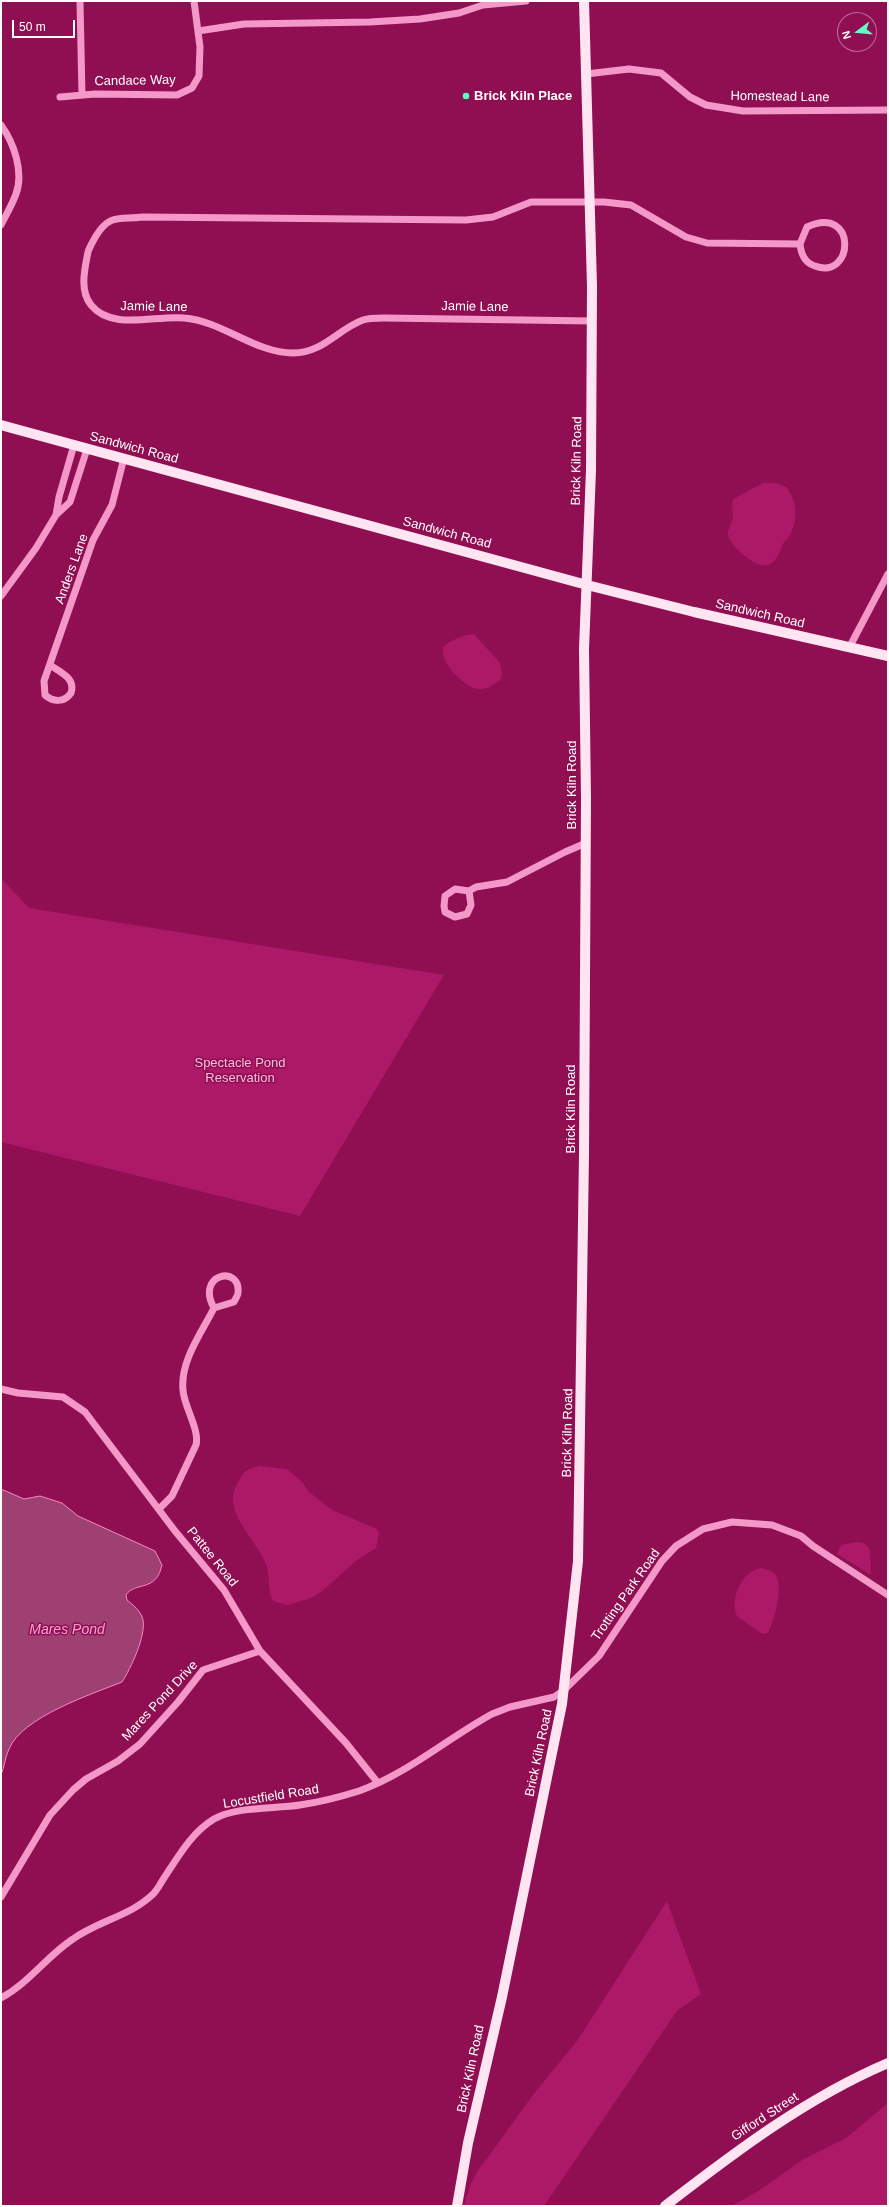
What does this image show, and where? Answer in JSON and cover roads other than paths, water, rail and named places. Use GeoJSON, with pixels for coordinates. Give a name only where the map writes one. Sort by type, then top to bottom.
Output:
{"type":"FeatureCollection","features":[{"type":"Feature","properties":{"kind":"main road","name":"Brick Kiln Road"},"geometry":{"type":"LineString","coordinates":[[457,2206],[564,1690],[578,1561],[586,843],[584,649],[591,470],[592,321],[584,1]]}},
{"type":"Feature","properties":{"kind":"main road","name":"Sandwich Road"},"geometry":{"type":"LineString","coordinates":[[1,425],[587,585],[888,656]]}},
{"type":"Feature","properties":{"kind":"main road","name":"Gifford Street"},"geometry":{"type":"LineString","coordinates":[[664,2206],[728,2157],[783,2119],[831,2091],[888,2063]]}},
{"type":"Feature","properties":{"kind":"street"},"geometry":{"type":"LineString","coordinates":[[80,1],[82,95]]}},
{"type":"Feature","properties":{"kind":"street","name":"Candace Way"},"geometry":{"type":"LineString","coordinates":[[60,97],[82,95],[177,95],[192,88],[199,76],[198,32],[194,1]]}},
{"type":"Feature","properties":{"kind":"street"},"geometry":{"type":"LineString","coordinates":[[198,32],[244,24],[370,22],[420,19],[459,13],[483,5],[526,1]]}},
{"type":"Feature","properties":{"kind":"street","name":"Homestead Lane"},"geometry":{"type":"LineString","coordinates":[[586,74],[629,69],[661,73],[690,96],[706,105],[743,111],[888,110]]}},
{"type":"Feature","properties":{"kind":"street"},"geometry":{"type":"LineString","coordinates":[[1,125],[7,133],[17,162],[18,180],[17,193],[1,225]]}},
{"type":"Feature","properties":{"kind":"street","name":"Jamie Lane"},"geometry":{"type":"LineString","coordinates":[[592,321],[384,318],[364,320],[312,351],[292,353],[266,347],[210,324],[184,318],[130,320],[112,318],[91,305],[86,297],[84,283],[89,248],[102,225],[113,219],[143,217],[466,220],[493,217],[531,202],[590,202],[631,205],[686,237],[707,243],[800,244]]}},
{"type":"Feature","properties":{"kind":"street"},"geometry":{"type":"LineString","coordinates":[[818,222],[826,222],[836,227],[844,236],[846,246],[844,255],[838,262],[821,269],[812,265],[803,257],[800,244],[807,227],[818,222]]}},
{"type":"Feature","properties":{"kind":"street"},"geometry":{"type":"LineString","coordinates":[[56,515],[59,497],[74,445]]}},
{"type":"Feature","properties":{"kind":"street"},"geometry":{"type":"LineString","coordinates":[[1,596],[36,548],[56,515],[70,502],[87,449]]}},
{"type":"Feature","properties":{"kind":"street","name":"Anders Lane"},"geometry":{"type":"LineString","coordinates":[[50,665],[67,675],[72,683],[71,693],[64,700],[54,700],[45,695],[43,686],[50,665],[91,545],[112,505],[124,458]]}},
{"type":"Feature","properties":{"kind":"street"},"geometry":{"type":"LineString","coordinates":[[849,648],[888,574]]}},
{"type":"Feature","properties":{"kind":"street"},"geometry":{"type":"LineString","coordinates":[[469,891],[471,904],[467,914],[455,918],[445,912],[444,901],[449,892],[455,889],[469,891],[476,888],[507,882],[565,852],[586,843]]}},
{"type":"Feature","properties":{"kind":"street"},"geometry":{"type":"LineString","coordinates":[[159,1509],[172,1496],[196,1445],[197,1435],[182,1389],[185,1366],[214,1308],[234,1302],[238,1294],[235,1281],[230,1276],[225,1275],[218,1277],[210,1286],[209,1296],[214,1308]]}},
{"type":"Feature","properties":{"kind":"street","name":"Pattee Road"},"geometry":{"type":"LineString","coordinates":[[1,1389],[18,1393],[63,1397],[85,1412],[159,1509],[224,1590],[260,1651],[346,1743],[378,1783]]}},
{"type":"Feature","properties":{"kind":"street","name":"Trotting Park Road"},"geometry":{"type":"LineString","coordinates":[[564,1690],[599,1656],[662,1561],[676,1546],[703,1529],[732,1522],[772,1525],[801,1536],[813,1546],[888,1595]]}},
{"type":"Feature","properties":{"kind":"street","name":"Mares Pond Drive"},"geometry":{"type":"LineString","coordinates":[[1,1897],[50,1815],[73,1790],[86,1779],[118,1761],[140,1744],[178,1702],[203,1670],[260,1651]]}},
{"type":"Feature","properties":{"kind":"street","name":"Locustfield Road"},"geometry":{"type":"LineString","coordinates":[[1,1998],[12,1992],[32,1976],[71,1940],[85,1931],[138,1906],[153,1894],[193,1837],[203,1826],[216,1818],[236,1812],[300,1805],[328,1800],[378,1783],[492,1714],[510,1707],[554,1697],[564,1690]]}},
{"type":"Feature","properties":{"kind":"water","name":"Mares Pond"},"geometry":{"type":"Polygon","coordinates":[[[1,1489],[24,1499],[40,1496],[62,1503],[78,1516],[155,1551],[162,1565],[155,1580],[135,1588],[126,1595],[127,1600],[140,1614],[143,1620],[143,1627],[137,1652],[130,1669],[122,1682],[59,1708],[28,1727],[16,1737],[9,1749],[1,1775],[1,1489]]]}},
{"type":"Feature","properties":{"kind":"place","name":"Brick Kiln Place"},"geometry":{"type":"Point","coordinates":[466,96]}},
{"type":"Feature","properties":{"kind":"park label","name":"Spectacle Pond Reservation"},"geometry":{"type":"Point","coordinates":[240,1070]}}]}
